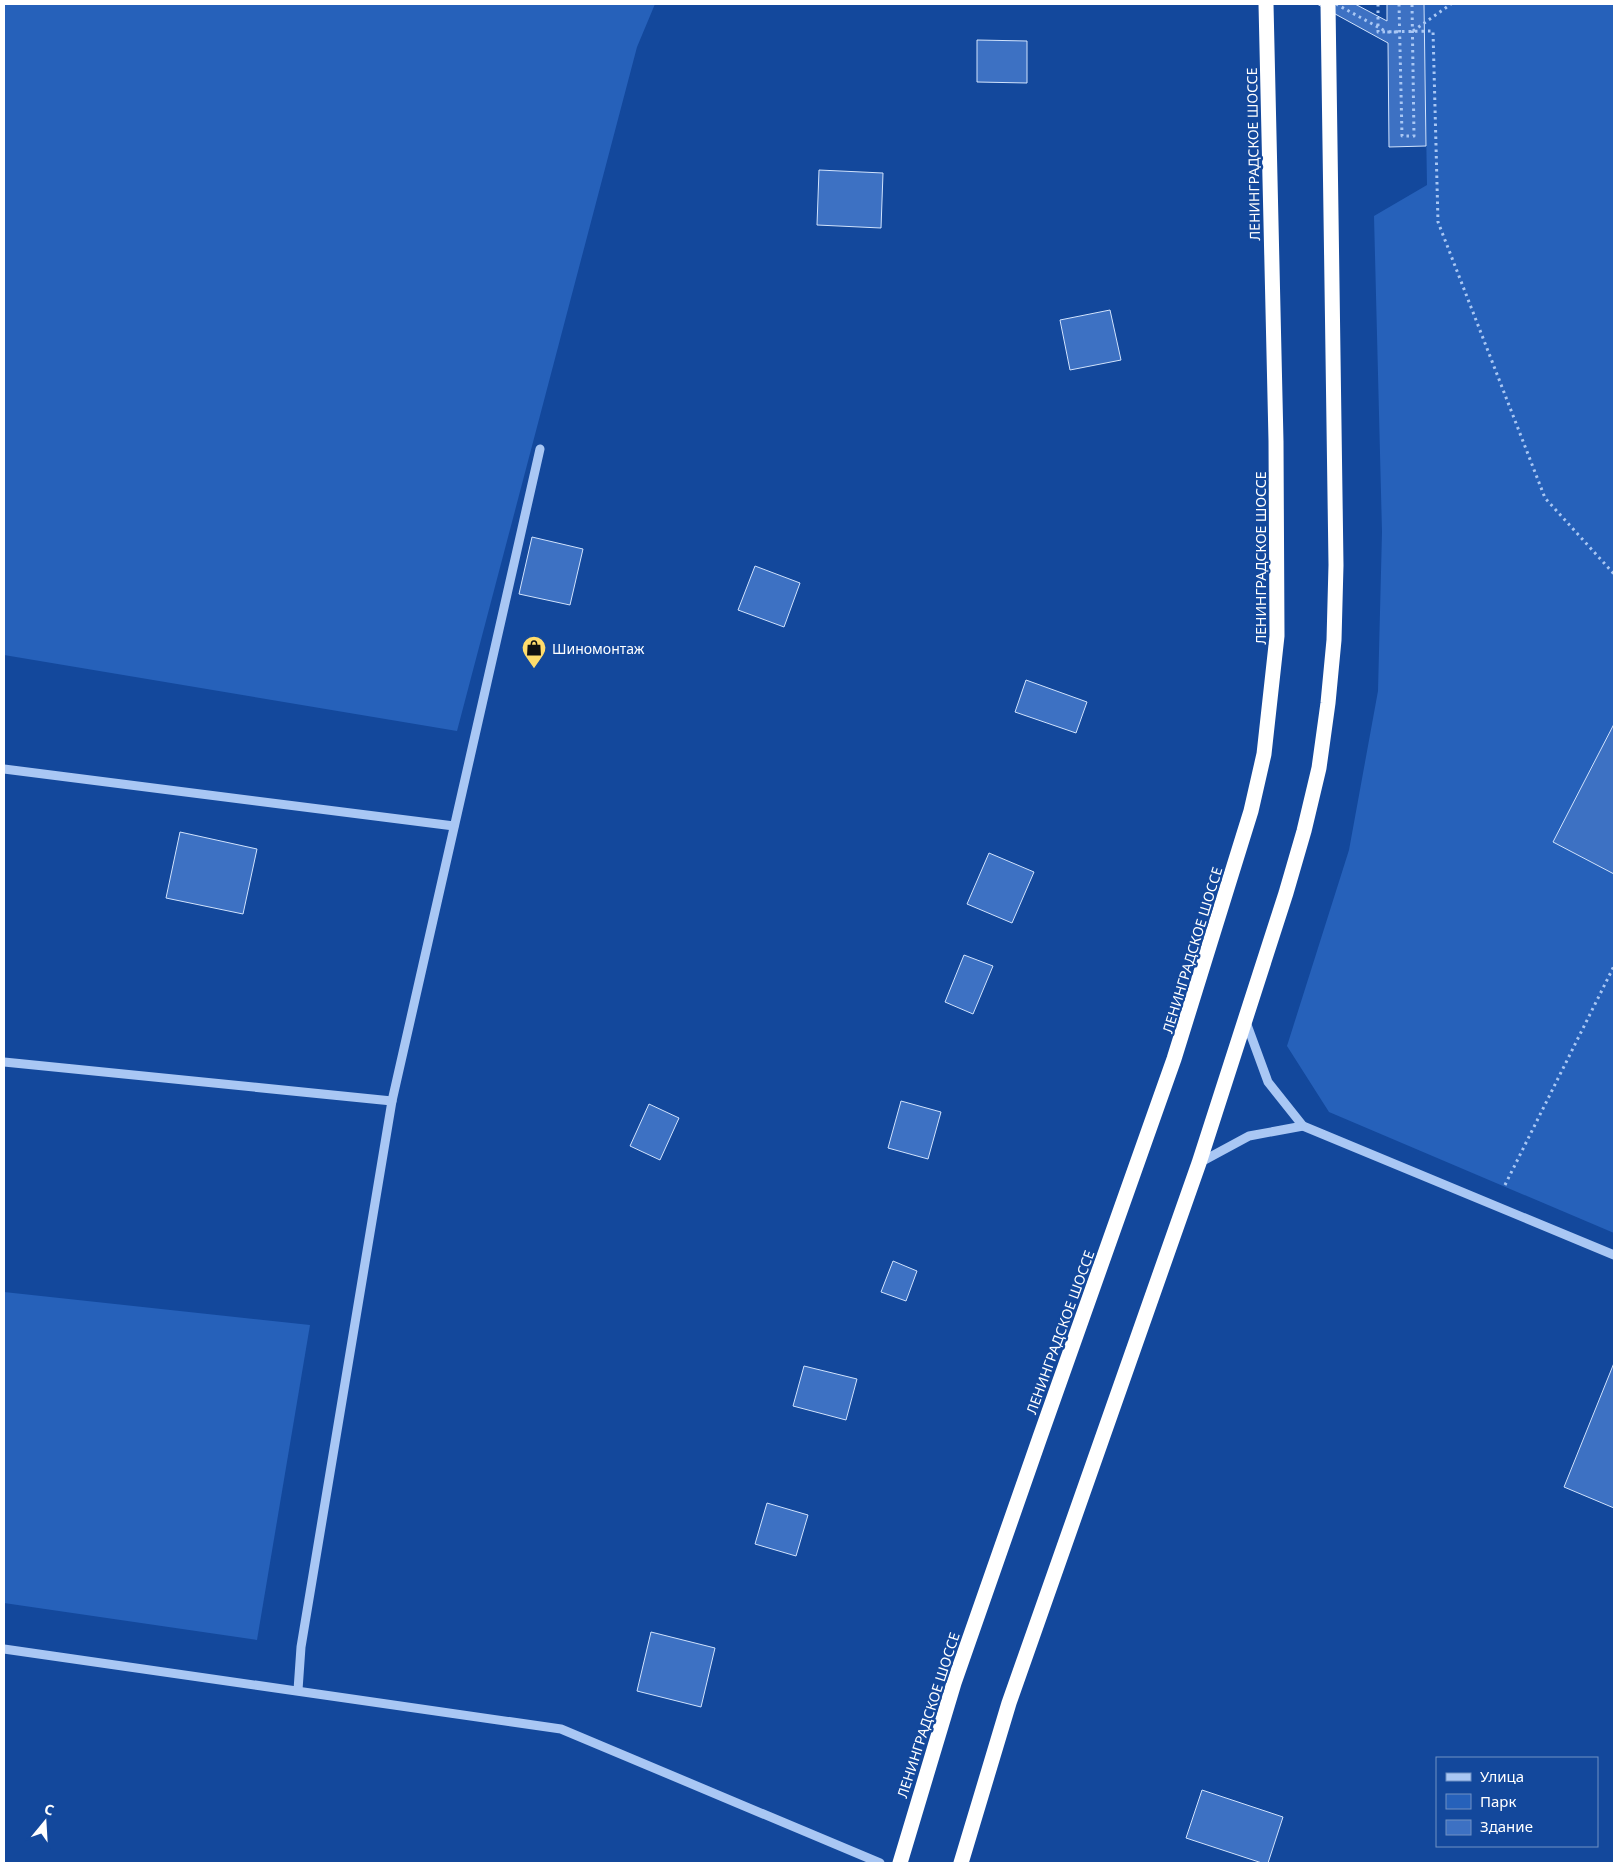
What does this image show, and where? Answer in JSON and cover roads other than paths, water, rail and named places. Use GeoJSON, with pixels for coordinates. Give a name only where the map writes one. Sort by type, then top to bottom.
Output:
{"type":"FeatureCollection","features":[{"type":"Feature","properties":{"kind":"highway","name":"ЛЕНИНГРАДСКОЕ ШОССЕ"},"geometry":{"type":"LineString","coordinates":[[900,1863],[954,1683],[1174,1059],[1236,864],[1264,754],[1277,636],[1276,441],[1266,4]]}},
{"type":"Feature","properties":{"kind":"highway"},"geometry":{"type":"LineString","coordinates":[[960,1863],[1009,1703],[1199,1164],[1246,1022],[1304,831],[1319,768],[1334,640],[1336,565],[1328,4]]}},
{"type":"Feature","properties":{"kind":"street"},"geometry":{"type":"LineString","coordinates":[[298,1690],[301,1647],[392,1101],[540,449]]}},
{"type":"Feature","properties":{"kind":"street"},"geometry":{"type":"LineString","coordinates":[[4,769],[454,826]]}},
{"type":"Feature","properties":{"kind":"street"},"geometry":{"type":"LineString","coordinates":[[1246,1022],[1268,1082],[1303,1126],[1614,1255]]}},
{"type":"Feature","properties":{"kind":"street"},"geometry":{"type":"LineString","coordinates":[[4,1062],[392,1101]]}},
{"type":"Feature","properties":{"kind":"street"},"geometry":{"type":"LineString","coordinates":[[1199,1164],[1249,1136],[1303,1126]]}},
{"type":"Feature","properties":{"kind":"street"},"geometry":{"type":"LineString","coordinates":[[4,1649],[561,1729],[880,1863]]}},
{"type":"Feature","properties":{"kind":"place","name":"Шиномонтаж"},"geometry":{"type":"Point","coordinates":[534,669]}}]}
